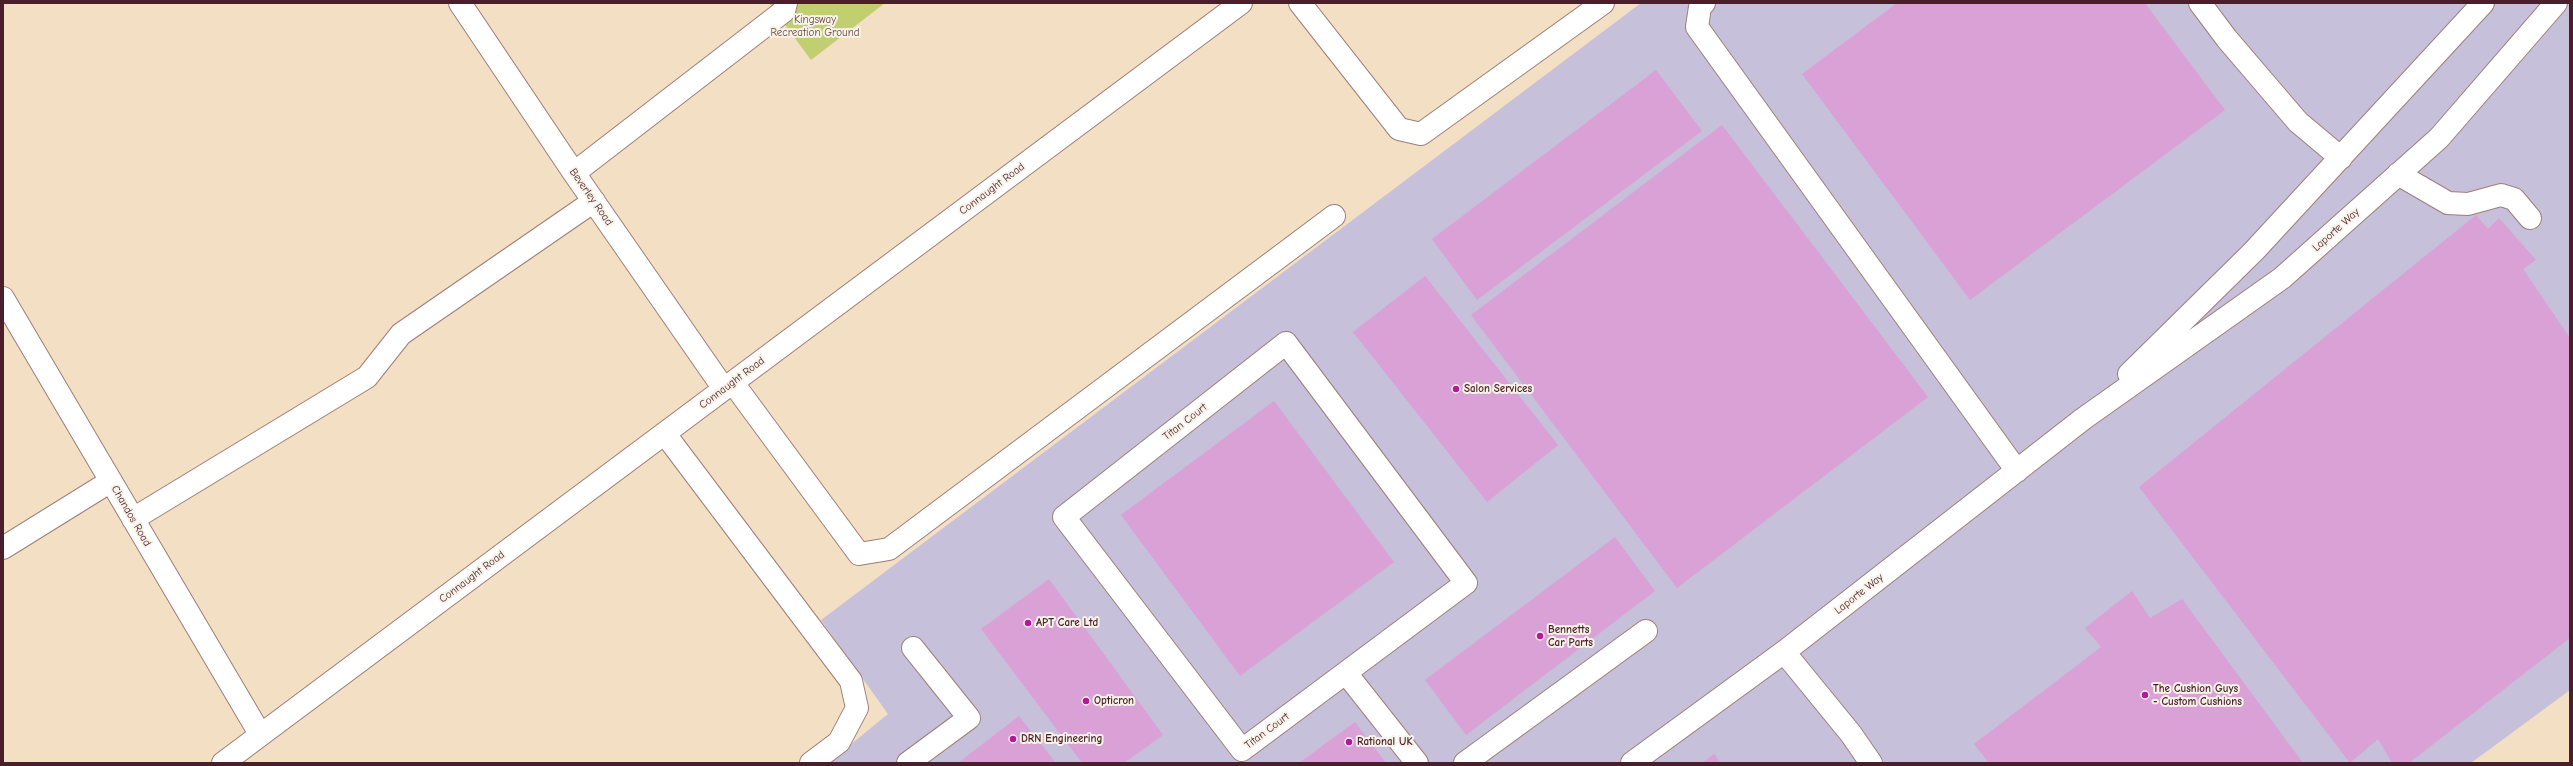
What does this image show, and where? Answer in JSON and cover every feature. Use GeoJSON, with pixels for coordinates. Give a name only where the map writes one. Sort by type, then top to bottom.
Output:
{"type":"FeatureCollection","features":[{"type":"Feature","properties":{"kind":"street","name":"Beverley Road"},"geometry":{"type":"LineString","coordinates":[[460,3],[594,201],[729,386],[859,554],[889,549],[1334,216]]}},
{"type":"Feature","properties":{"kind":"street"},"geometry":{"type":"LineString","coordinates":[[574,173],[784,11],[786,3]]}},
{"type":"Feature","properties":{"kind":"street","name":"Connaught Road"},"geometry":{"type":"LineString","coordinates":[[223,763],[1241,3]]}},
{"type":"Feature","properties":{"kind":"street"},"geometry":{"type":"LineString","coordinates":[[1300,3],[1399,130],[1421,134],[1603,3]]}},
{"type":"Feature","properties":{"kind":"street"},"geometry":{"type":"LineString","coordinates":[[1704,3],[1700,7],[1697,27],[2017,471]]}},
{"type":"Feature","properties":{"kind":"street"},"geometry":{"type":"LineString","coordinates":[[2200,3],[2227,39],[2298,122],[2341,158]]}},
{"type":"Feature","properties":{"kind":"street","name":"Laporte Way"},"geometry":{"type":"LineString","coordinates":[[2083,419],[2254,251],[2483,3]]}},
{"type":"Feature","properties":{"kind":"street","name":"Laporte Way"},"geometry":{"type":"LineString","coordinates":[[1632,763],[1784,652],[2083,419],[2282,278],[2439,138],[2556,3]]}},
{"type":"Feature","properties":{"kind":"street"},"geometry":{"type":"LineString","coordinates":[[2398,174],[2448,203],[2468,204],[2501,195],[2514,199],[2530,218]]}},
{"type":"Feature","properties":{"kind":"street"},"geometry":{"type":"LineString","coordinates":[[133,519],[367,377],[401,334],[594,201]]}},
{"type":"Feature","properties":{"kind":"street","name":"Chandos Road"},"geometry":{"type":"LineString","coordinates":[[3,298],[260,734]]}},
{"type":"Feature","properties":{"kind":"street","name":"Titan Court"},"geometry":{"type":"LineString","coordinates":[[1286,343],[1466,583],[1346,673],[1242,750],[1064,517],[1286,343]]}},
{"type":"Feature","properties":{"kind":"street"},"geometry":{"type":"LineString","coordinates":[[664,434],[851,681],[856,708],[839,742],[811,763]]}},
{"type":"Feature","properties":{"kind":"street"},"geometry":{"type":"LineString","coordinates":[[3,548],[110,481]]}},
{"type":"Feature","properties":{"kind":"street"},"geometry":{"type":"LineString","coordinates":[[1465,763],[1646,631]]}},
{"type":"Feature","properties":{"kind":"street"},"geometry":{"type":"LineString","coordinates":[[908,763],[969,718],[913,648]]}},
{"type":"Feature","properties":{"kind":"street"},"geometry":{"type":"LineString","coordinates":[[1784,652],[1851,734],[1871,763]]}},
{"type":"Feature","properties":{"kind":"street"},"geometry":{"type":"LineString","coordinates":[[1346,673],[1417,763]]}},
{"type":"Feature","properties":{"kind":"shaded area"},"geometry":{"type":"Polygon","coordinates":[[[1641,3],[2570,3],[2570,690],[2471,763],[828,763],[888,714],[821,620],[1641,3]]]}},
{"type":"Feature","properties":{"kind":"green space","name":"Kingsway Recreation Ground"},"geometry":{"type":"Polygon","coordinates":[[[769,3],[885,3],[811,60],[769,3]]]}},
{"type":"Feature","properties":{"kind":"building"},"geometry":{"type":"Polygon","coordinates":[[[1897,3],[2145,3],[2225,110],[1970,300],[1802,74],[1897,3]]]}},
{"type":"Feature","properties":{"kind":"building"},"geometry":{"type":"Polygon","coordinates":[[[1656,70],[1702,131],[1477,300],[1432,239],[1656,70]]]}},
{"type":"Feature","properties":{"kind":"building"},"geometry":{"type":"Polygon","coordinates":[[[1722,125],[1928,397],[1677,588],[1471,315],[1722,125]]]}},
{"type":"Feature","properties":{"kind":"building"},"geometry":{"type":"Polygon","coordinates":[[[2476,215],[2488,229],[2499,218],[2536,260],[2523,269],[2570,338],[2570,638],[2409,763],[2392,763],[2378,739],[2350,763],[2139,487],[2476,215]]]}},
{"type":"Feature","properties":{"kind":"building","name":"Salon Services"},"geometry":{"type":"Polygon","coordinates":[[[1425,276],[1558,445],[1487,502],[1353,332],[1425,276]]]}},
{"type":"Feature","properties":{"kind":"building"},"geometry":{"type":"Polygon","coordinates":[[[1274,401],[1394,562],[1240,676],[1121,515],[1274,401]]]}},
{"type":"Feature","properties":{"kind":"building","name":"Bennetts Car Parts"},"geometry":{"type":"Polygon","coordinates":[[[1615,537],[1655,591],[1466,735],[1425,680],[1615,537]]]}},
{"type":"Feature","properties":{"kind":"building","name":"Opticron"},"geometry":{"type":"Polygon","coordinates":[[[1049,579],[1163,735],[1124,763],[1082,763],[981,629],[1049,579]]]}},
{"type":"Feature","properties":{"kind":"building","name":"The Cushion Guys - Custom Cushions"},"geometry":{"type":"Polygon","coordinates":[[[2132,591],[2150,618],[2182,599],[2303,763],[1989,763],[1974,744],[2101,647],[2085,628],[2132,591]]]}},
{"type":"Feature","properties":{"kind":"building","name":"DRN Engineering"},"geometry":{"type":"Polygon","coordinates":[[[1019,716],[1056,763],[958,763],[1019,716]]]}},
{"type":"Feature","properties":{"kind":"building","name":"Rational UK"},"geometry":{"type":"Polygon","coordinates":[[[1355,722],[1386,763],[1299,763],[1355,722]]]}},
{"type":"Feature","properties":{"kind":"building"},"geometry":{"type":"Polygon","coordinates":[[[1714,754],[1721,763],[1702,763],[1714,754]]]}},
{"type":"Feature","properties":{"kind":"place","name":"Salon Services"},"geometry":{"type":"Point","coordinates":[1456,389]}},
{"type":"Feature","properties":{"kind":"place","name":"APT Care Ltd"},"geometry":{"type":"Point","coordinates":[1028,623]}},
{"type":"Feature","properties":{"kind":"place","name":"Bennetts Car Parts"},"geometry":{"type":"Point","coordinates":[1540,636]}},
{"type":"Feature","properties":{"kind":"place","name":"The Cushion Guys - Custom Cushions"},"geometry":{"type":"Point","coordinates":[2145,695]}},
{"type":"Feature","properties":{"kind":"place","name":"Opticron"},"geometry":{"type":"Point","coordinates":[1086,701]}},
{"type":"Feature","properties":{"kind":"place","name":"DRN Engineering"},"geometry":{"type":"Point","coordinates":[1013,739]}},
{"type":"Feature","properties":{"kind":"place","name":"Rational UK"},"geometry":{"type":"Point","coordinates":[1349,742]}}]}
